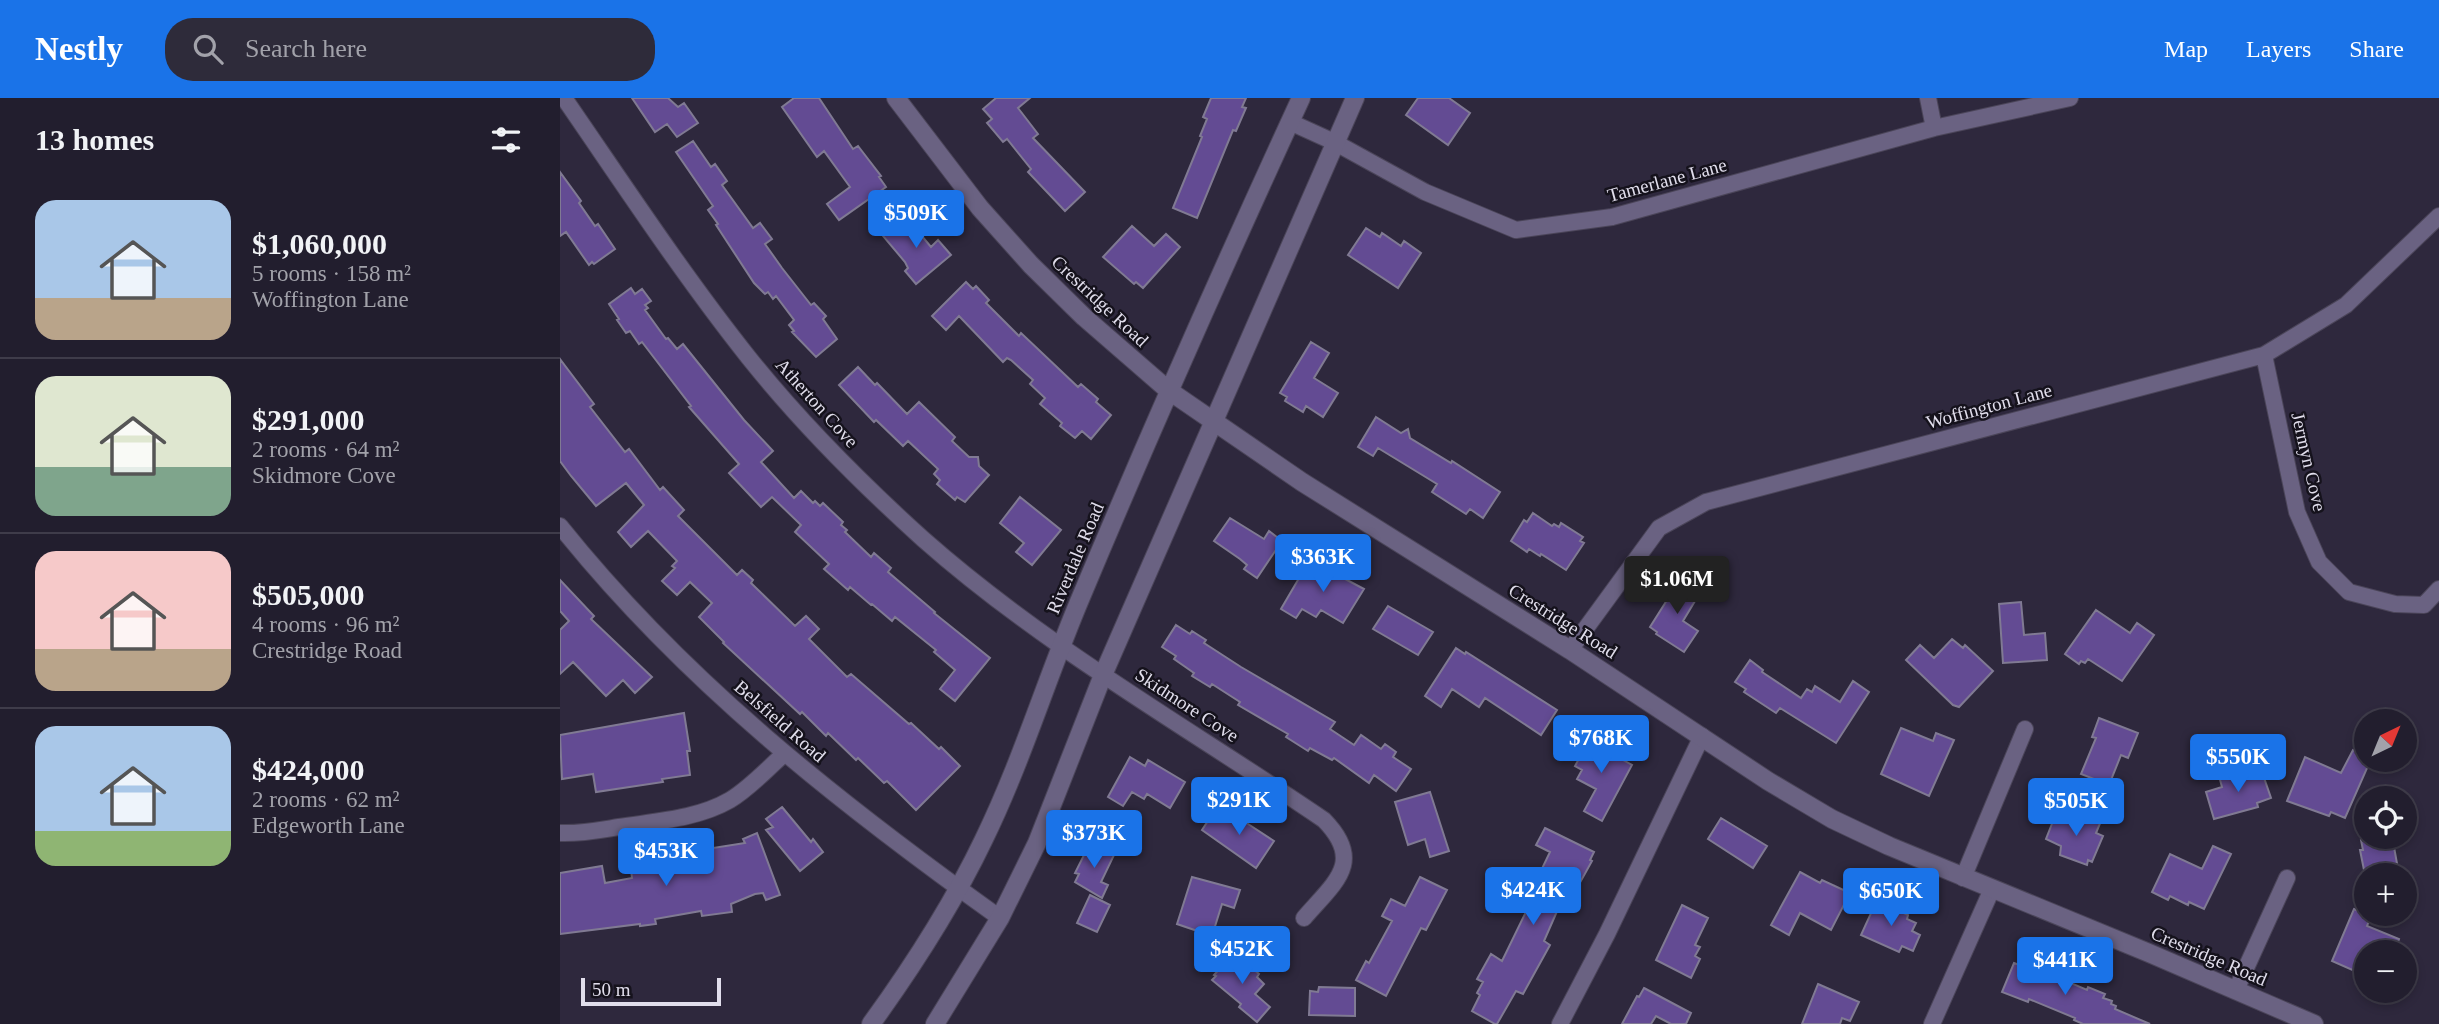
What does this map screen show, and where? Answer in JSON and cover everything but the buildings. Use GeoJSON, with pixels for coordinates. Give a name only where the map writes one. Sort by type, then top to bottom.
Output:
{"type":"FeatureCollection","features":[{"type":"Feature","properties":{"kind":"street","name":"Atherton Cove"},"geometry":{"type":"LineString","coordinates":[[564,98],[696,287],[750,359],[795,412],[861,481],[925,540],[1014,613],[1103,676]]}},
{"type":"Feature","properties":{"kind":"street","name":"Crestridge Road"},"geometry":{"type":"LineString","coordinates":[[896,98],[980,208],[1031,265],[1102,334],[1168,390],[1324,496],[1832,819],[1963,878],[2236,990],[2308,1023]]}},
{"type":"Feature","properties":{"kind":"street","name":"Riverdale Road"},"geometry":{"type":"LineString","coordinates":[[871,1024],[924,946],[984,839],[1043,695],[1060,645],[1168,390],[1207,310],[1301,98]]}},
{"type":"Feature","properties":{"kind":"street"},"geometry":{"type":"LineString","coordinates":[[935,1024],[1000,918],[1038,844],[1103,676],[1355,98]]}},
{"type":"Feature","properties":{"kind":"street"},"geometry":{"type":"LineString","coordinates":[[1928,98],[1934,128]]}},
{"type":"Feature","properties":{"kind":"street","name":"Tamerlane Lane"},"geometry":{"type":"LineString","coordinates":[[1290,122],[1334,142],[1425,192],[1516,230],[1612,217],[1934,128],[2070,98]]}},
{"type":"Feature","properties":{"kind":"street","name":"Woffington Lane"},"geometry":{"type":"LineString","coordinates":[[1570,650],[1659,528],[1706,502],[2264,355],[2346,305],[2439,216]]}},
{"type":"Feature","properties":{"kind":"street","name":"Jermyn Cove"},"geometry":{"type":"LineString","coordinates":[[2264,355],[2297,512],[2319,562],[2349,592],[2395,604],[2424,605],[2439,589]]}},
{"type":"Feature","properties":{"kind":"street","name":"Belsfield Road"},"geometry":{"type":"LineString","coordinates":[[560,526],[634,611],[691,669],[784,754],[895,843],[1000,918]]}},
{"type":"Feature","properties":{"kind":"street","name":"Skidmore Cove"},"geometry":{"type":"LineString","coordinates":[[1103,676],[1293,798],[1336,832],[1344,845],[1346,857],[1342,870],[1304,918]]}},
{"type":"Feature","properties":{"kind":"street"},"geometry":{"type":"LineString","coordinates":[[1963,878],[2025,729]]}},
{"type":"Feature","properties":{"kind":"street"},"geometry":{"type":"LineString","coordinates":[[1560,1024],[1607,934],[1702,736]]}},
{"type":"Feature","properties":{"kind":"street"},"geometry":{"type":"LineString","coordinates":[[560,833],[578,833],[666,820],[714,808],[740,792],[784,754]]}},
{"type":"Feature","properties":{"kind":"street"},"geometry":{"type":"LineString","coordinates":[[2236,990],[2287,878]]}},
{"type":"Feature","properties":{"kind":"street"},"geometry":{"type":"LineString","coordinates":[[1932,1024],[1992,889]]}}]}
